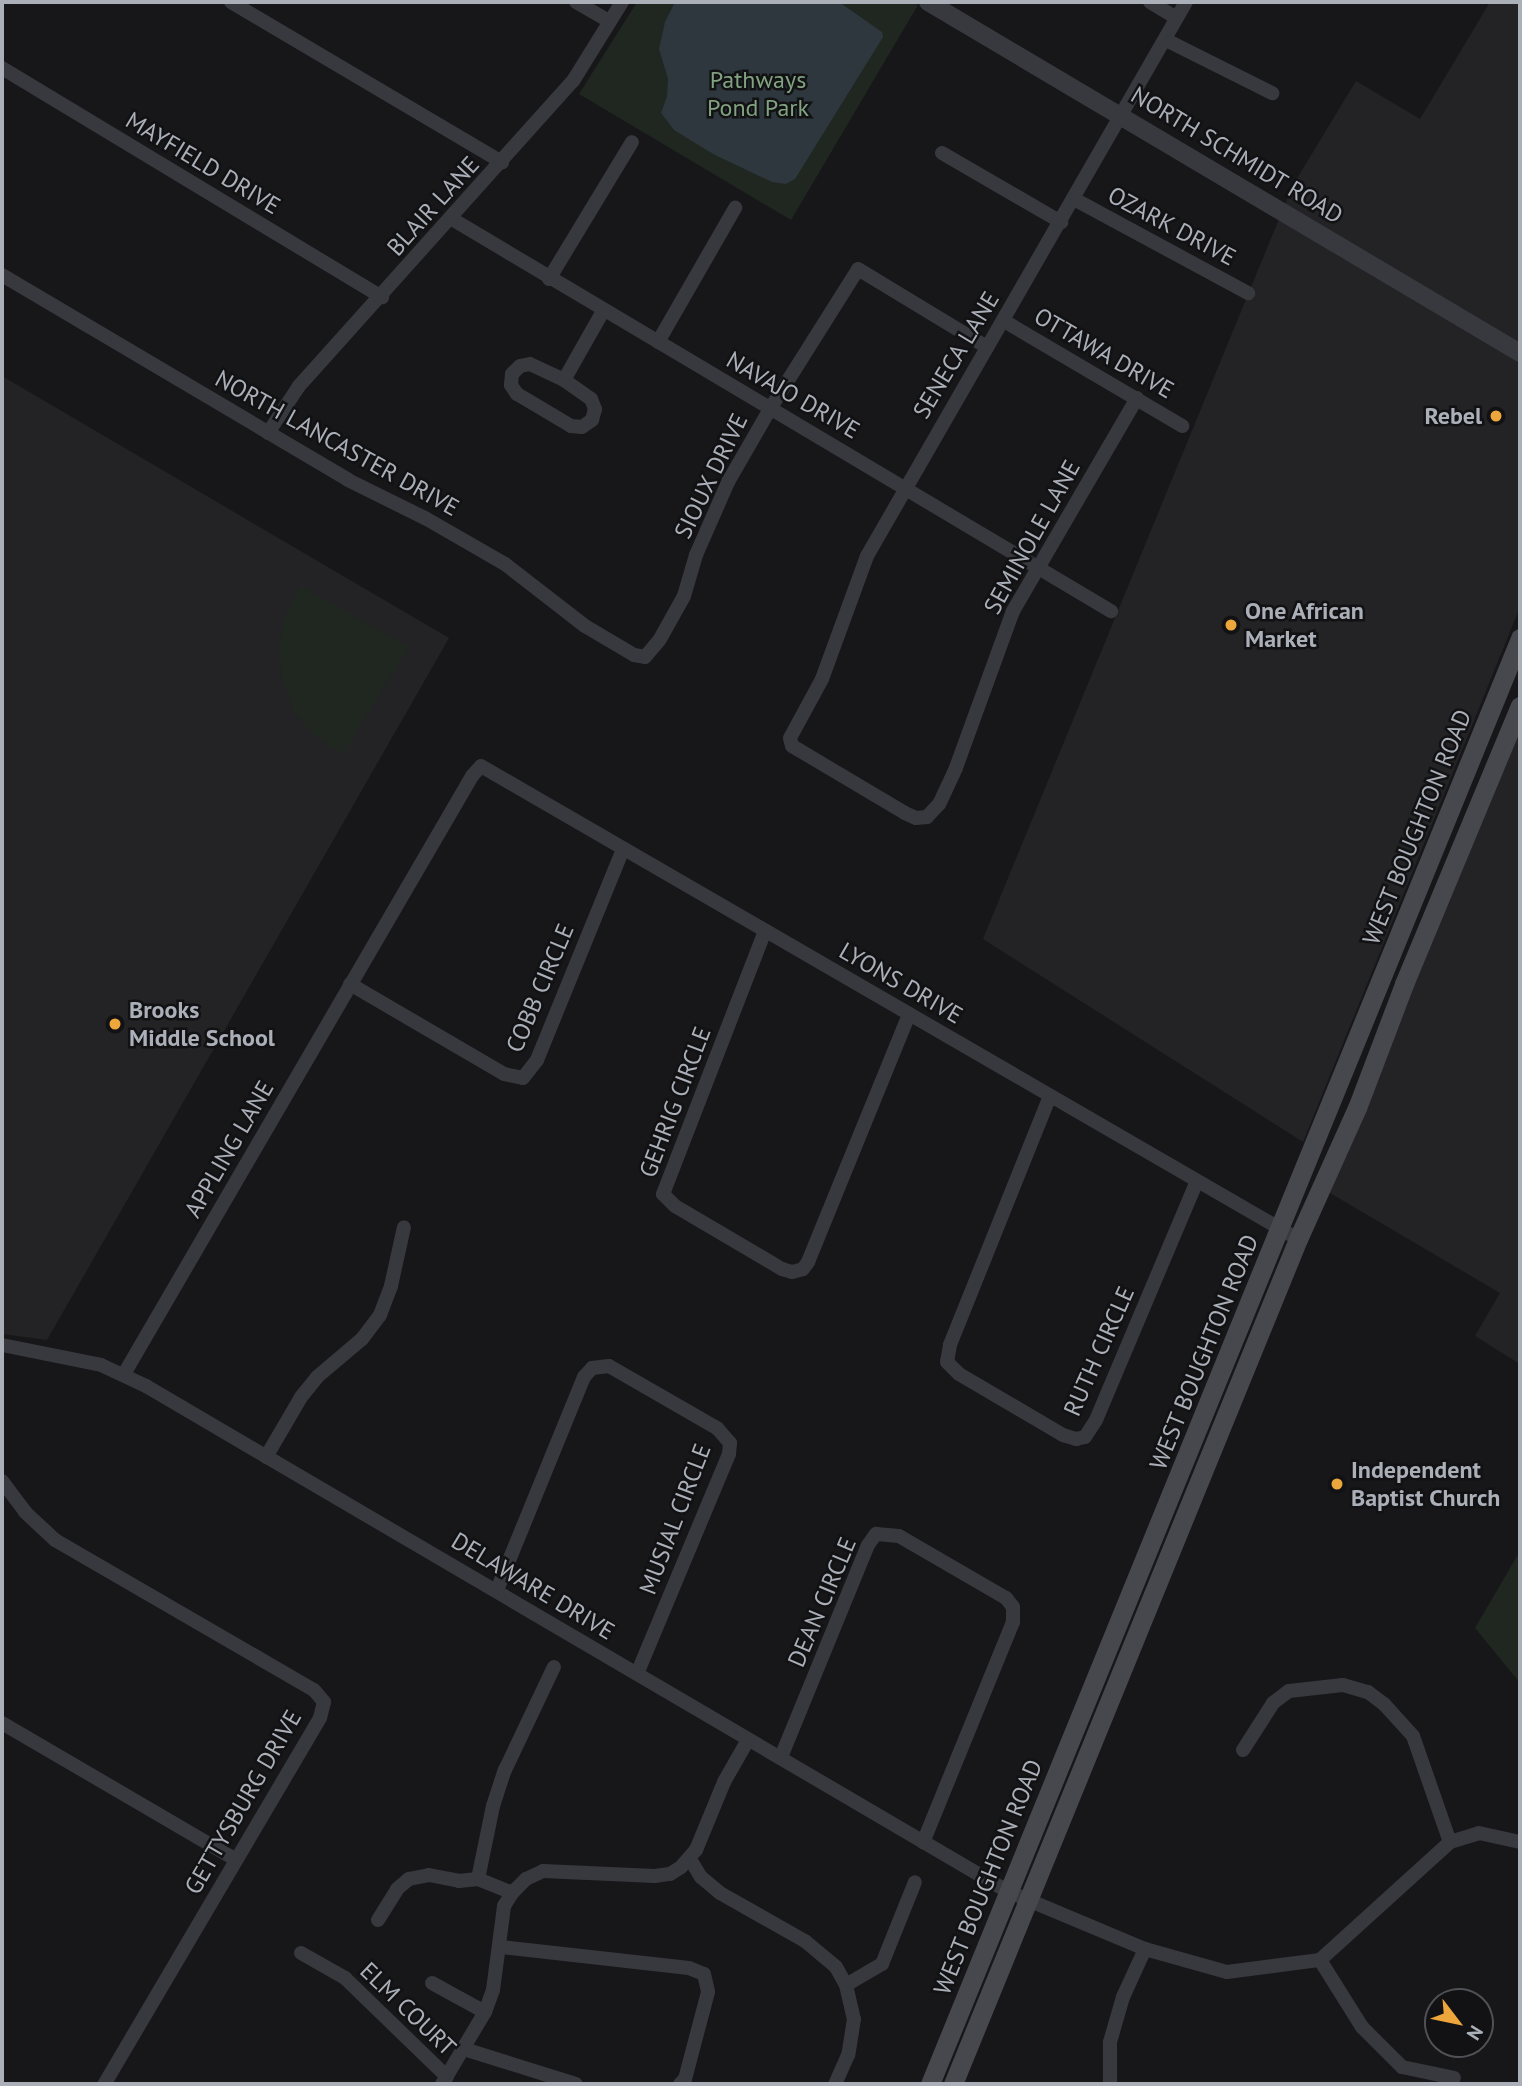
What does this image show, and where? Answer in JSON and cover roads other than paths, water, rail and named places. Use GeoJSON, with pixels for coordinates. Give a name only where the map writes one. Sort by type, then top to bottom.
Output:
{"type":"FeatureCollection","features":[{"type":"Feature","properties":{"kind":"main road","name":"WEST BOUGHTON ROAD"},"geometry":{"type":"LineString","coordinates":[[953,2084],[1240,1382],[1322,1124],[1520,638]]}},
{"type":"Feature","properties":{"kind":"main road","name":"WEST BOUGHTON ROAD"},"geometry":{"type":"LineString","coordinates":[[930,2084],[1223,1370],[1289,1234],[1343,1138],[1520,706]]}},
{"type":"Feature","properties":{"kind":"street"},"geometry":{"type":"LineString","coordinates":[[231,2],[502,162]]}},
{"type":"Feature","properties":{"kind":"street"},"geometry":{"type":"LineString","coordinates":[[576,2],[610,22]]}},
{"type":"Feature","properties":{"kind":"street","name":"BLAIR LANE"},"geometry":{"type":"LineString","coordinates":[[268,433],[299,386],[382,297],[573,81],[622,2]]}},
{"type":"Feature","properties":{"kind":"street","name":"NORTH SCHMIDT ROAD"},"geometry":{"type":"LineString","coordinates":[[928,2],[1520,353]]}},
{"type":"Feature","properties":{"kind":"street"},"geometry":{"type":"LineString","coordinates":[[1150,2],[1177,18]]}},
{"type":"Feature","properties":{"kind":"street","name":"SENECA LANE"},"geometry":{"type":"LineString","coordinates":[[927,817],[916,818],[905,813],[798,751],[789,742],[822,679],[867,555],[1186,2]]}},
{"type":"Feature","properties":{"kind":"street"},"geometry":{"type":"LineString","coordinates":[[1166,40],[1272,93]]}},
{"type":"Feature","properties":{"kind":"street","name":"MAYFIELD DRIVE"},"geometry":{"type":"LineString","coordinates":[[2,68],[382,297]]}},
{"type":"Feature","properties":{"kind":"street"},"geometry":{"type":"LineString","coordinates":[[549,279],[632,142]]}},
{"type":"Feature","properties":{"kind":"street"},"geometry":{"type":"LineString","coordinates":[[942,153],[1061,222]]}},
{"type":"Feature","properties":{"kind":"street","name":"OZARK DRIVE"},"geometry":{"type":"LineString","coordinates":[[1074,199],[1248,293]]}},
{"type":"Feature","properties":{"kind":"street"},"geometry":{"type":"LineString","coordinates":[[658,342],[735,208]]}},
{"type":"Feature","properties":{"kind":"street","name":"NAVAJO DRIVE"},"geometry":{"type":"LineString","coordinates":[[452,219],[1111,611]]}},
{"type":"Feature","properties":{"kind":"street","name":"SIOUX DRIVE"},"geometry":{"type":"LineString","coordinates":[[645,657],[660,639],[684,596],[696,555],[729,481],[770,409],[858,269],[987,347]]}},
{"type":"Feature","properties":{"kind":"street","name":"NORTH LANCASTER DRIVE"},"geometry":{"type":"LineString","coordinates":[[2,275],[348,480],[425,518],[505,564],[585,626],[634,654],[645,657]]}},
{"type":"Feature","properties":{"kind":"street"},"geometry":{"type":"LineString","coordinates":[[564,380],[603,311]]}},
{"type":"Feature","properties":{"kind":"street","name":"OTTAWA DRIVE"},"geometry":{"type":"LineString","coordinates":[[1004,321],[1182,426]]}},
{"type":"Feature","properties":{"kind":"street"},"geometry":{"type":"LineString","coordinates":[[530,364],[564,380],[594,404],[592,420],[582,427],[571,426],[517,394],[511,379],[520,366],[530,364]]}},
{"type":"Feature","properties":{"kind":"street","name":"SEMINOLE LANE"},"geometry":{"type":"LineString","coordinates":[[927,817],[939,804],[950,783],[1013,611],[1137,398]]}},
{"type":"Feature","properties":{"kind":"street","name":"LYONS DRIVE"},"geometry":{"type":"LineString","coordinates":[[481,766],[1289,1234]]}},
{"type":"Feature","properties":{"kind":"street","name":"APPLING LANE"},"geometry":{"type":"LineString","coordinates":[[124,1374],[472,776],[481,766]]}},
{"type":"Feature","properties":{"kind":"street","name":"COBB CIRCLE"},"geometry":{"type":"LineString","coordinates":[[350,984],[504,1074],[523,1078],[537,1060],[623,849]]}},
{"type":"Feature","properties":{"kind":"street","name":"GEHRIG CIRCLE"},"geometry":{"type":"LineString","coordinates":[[765,931],[663,1194],[675,1206],[782,1269],[792,1272],[803,1269],[808,1262],[909,1014]]}},
{"type":"Feature","properties":{"kind":"street","name":"RUTH CIRCLE"},"geometry":{"type":"LineString","coordinates":[[1050,1096],[947,1353],[951,1369],[1063,1436],[1076,1439],[1090,1432],[1197,1181]]}},
{"type":"Feature","properties":{"kind":"street"},"geometry":{"type":"LineString","coordinates":[[1322,1124],[1343,1138]]}},
{"type":"Feature","properties":{"kind":"street"},"geometry":{"type":"LineString","coordinates":[[266,1457],[301,1397],[317,1377],[362,1339],[380,1315],[391,1286],[404,1227]]}},
{"type":"Feature","properties":{"kind":"street","name":"DELAWARE DRIVE"},"geometry":{"type":"LineString","coordinates":[[2,1345],[101,1365],[124,1374],[1007,1891],[1145,1949],[1227,1972],[1320,1960]]}},
{"type":"Feature","properties":{"kind":"street","name":"MUSIAL CIRCLE"},"geometry":{"type":"LineString","coordinates":[[497,1590],[584,1377],[592,1368],[609,1366],[717,1428],[730,1443],[729,1454],[637,1674]]}},
{"type":"Feature","properties":{"kind":"street"},"geometry":{"type":"LineString","coordinates":[[1223,1370],[1240,1382]]}},
{"type":"Feature","properties":{"kind":"street","name":"GETTYSBURG DRIVE"},"geometry":{"type":"LineString","coordinates":[[2,1480],[25,1512],[55,1540],[314,1690],[324,1702],[320,1718],[104,2084]]}},
{"type":"Feature","properties":{"kind":"street","name":"DEAN CIRCLE"},"geometry":{"type":"LineString","coordinates":[[780,1757],[868,1545],[876,1534],[899,1536],[1006,1598],[1013,1607],[1013,1622],[923,1842]]}},
{"type":"Feature","properties":{"kind":"street"},"geometry":{"type":"LineString","coordinates":[[478,1879],[493,1806],[505,1770],[554,1667]]}},
{"type":"Feature","properties":{"kind":"street"},"geometry":{"type":"LineString","coordinates":[[1243,1750],[1273,1703],[1289,1690],[1343,1685],[1368,1692],[1384,1704],[1413,1736],[1450,1842]]}},
{"type":"Feature","properties":{"kind":"street"},"geometry":{"type":"LineString","coordinates":[[2,1723],[235,1859]]}},
{"type":"Feature","properties":{"kind":"street"},"geometry":{"type":"LineString","coordinates":[[444,2081],[485,2012],[493,1990],[504,1906],[512,1893],[526,1879],[543,1871],[655,1876],[670,1874],[690,1859],[724,1782],[748,1740]]}},
{"type":"Feature","properties":{"kind":"street"},"geometry":{"type":"LineString","coordinates":[[1454,2078],[1402,2067],[1362,2026],[1320,1960],[1450,1842],[1479,1833],[1520,1842]]}},
{"type":"Feature","properties":{"kind":"street"},"geometry":{"type":"LineString","coordinates":[[690,1859],[701,1877],[720,1893],[815,1950],[836,1967],[846,1985],[854,2018],[848,2056],[835,2084]]}},
{"type":"Feature","properties":{"kind":"street"},"geometry":{"type":"LineString","coordinates":[[378,1920],[397,1889],[409,1879],[429,1875],[459,1881],[478,1879],[512,1893]]}},
{"type":"Feature","properties":{"kind":"street"},"geometry":{"type":"LineString","coordinates":[[846,1985],[882,1964],[915,1882]]}},
{"type":"Feature","properties":{"kind":"street"},"geometry":{"type":"LineString","coordinates":[[500,1947],[689,1968],[704,1974],[708,1992],[689,2065],[680,2084]]}},
{"type":"Feature","properties":{"kind":"street"},"geometry":{"type":"LineString","coordinates":[[1110,2084],[1110,2042],[1123,1997],[1145,1949]]}},
{"type":"Feature","properties":{"kind":"street","name":"ELM COURT"},"geometry":{"type":"LineString","coordinates":[[301,1953],[345,1978],[444,2081]]}},
{"type":"Feature","properties":{"kind":"street"},"geometry":{"type":"LineString","coordinates":[[432,1983],[485,2012]]}},
{"type":"Feature","properties":{"kind":"street"},"geometry":{"type":"LineString","coordinates":[[464,2049],[576,2084]]}},
{"type":"Feature","properties":{"kind":"place","name":"Rebel"},"geometry":{"type":"Point","coordinates":[1496,416]}},
{"type":"Feature","properties":{"kind":"place","name":"One African Market"},"geometry":{"type":"Point","coordinates":[1231,625]}},
{"type":"Feature","properties":{"kind":"place","name":"Brooks Middle School"},"geometry":{"type":"Point","coordinates":[115,1024]}},
{"type":"Feature","properties":{"kind":"place","name":"Independent Baptist Church"},"geometry":{"type":"Point","coordinates":[1337,1484]}},
{"type":"Feature","properties":{"kind":"park label","name":"Pathways Pond Park"},"geometry":{"type":"Point","coordinates":[758,94]}}]}
